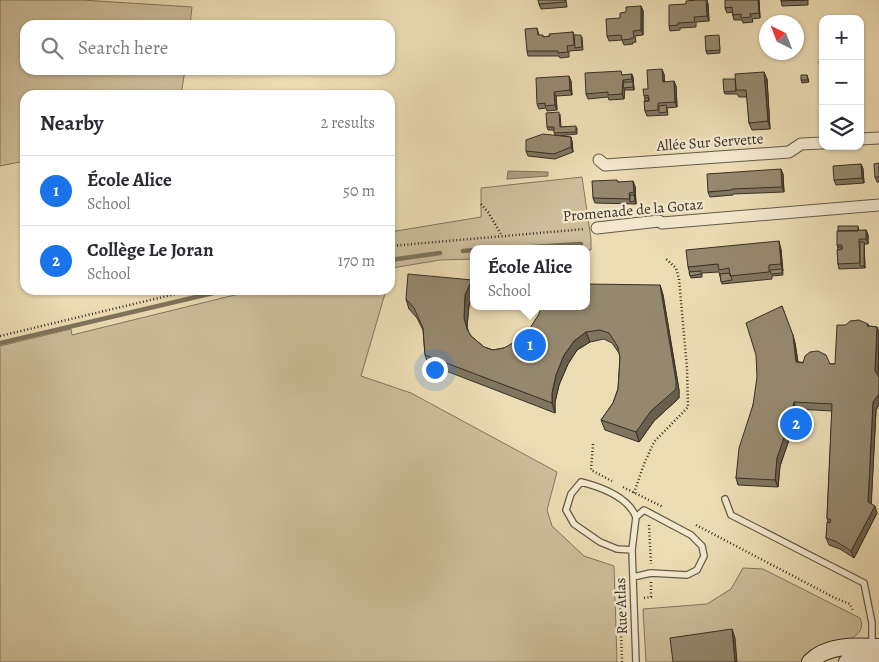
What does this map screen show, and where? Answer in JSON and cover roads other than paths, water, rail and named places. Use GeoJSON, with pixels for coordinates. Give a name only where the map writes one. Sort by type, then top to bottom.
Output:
{"type":"FeatureCollection","features":[{"type":"Feature","properties":{"kind":"main road"},"geometry":{"type":"LineString","coordinates":[[810,662],[828,650],[845,647],[875,654]]}},
{"type":"Feature","properties":{"kind":"main road"},"geometry":{"type":"LineString","coordinates":[[847,662],[875,654]]}},
{"type":"Feature","properties":{"kind":"street"},"geometry":{"type":"LineString","coordinates":[[864,139],[879,138]]}},
{"type":"Feature","properties":{"kind":"street","name":"Allée Sur Servette"},"geometry":{"type":"LineString","coordinates":[[599,160],[605,165],[789,152],[801,144],[819,143]]}},
{"type":"Feature","properties":{"kind":"street","name":"Promenade de la Gotaz"},"geometry":{"type":"LineString","coordinates":[[597,228],[659,221],[662,223],[879,205]]}},
{"type":"Feature","properties":{"kind":"lane"},"geometry":{"type":"LineString","coordinates":[[632,550],[617,549],[600,542],[574,524],[566,510],[572,494],[581,482],[598,486],[624,501],[632,507],[636,517],[644,510],[691,535],[702,546],[704,556],[696,570],[686,574],[651,573],[633,577]]}},
{"type":"Feature","properties":{"kind":"lane"},"geometry":{"type":"LineString","coordinates":[[725,499],[731,515],[864,583],[876,622],[875,654]]}},
{"type":"Feature","properties":{"kind":"lane","name":"Rue Atlas"},"geometry":{"type":"LineString","coordinates":[[636,517],[632,550],[636,662]]}},
{"type":"Feature","properties":{"kind":"waterway"},"geometry":{"type":"LineString","coordinates":[[565,245],[581,244]]}},
{"type":"Feature","properties":{"kind":"waterway"},"geometry":{"type":"LineString","coordinates":[[463,251],[470,250]]}},
{"type":"Feature","properties":{"kind":"waterway"},"geometry":{"type":"LineString","coordinates":[[395,259],[440,253]]}},
{"type":"Feature","properties":{"kind":"waterway"},"geometry":{"type":"LineString","coordinates":[[0,343],[205,295]]}},
{"type":"Feature","properties":{"kind":"place","name":"École Alice"},"geometry":{"type":"Point","coordinates":[530,345]}},
{"type":"Feature","properties":{"kind":"place","name":"Collège Le Joran"},"geometry":{"type":"Point","coordinates":[796,424]}}]}
